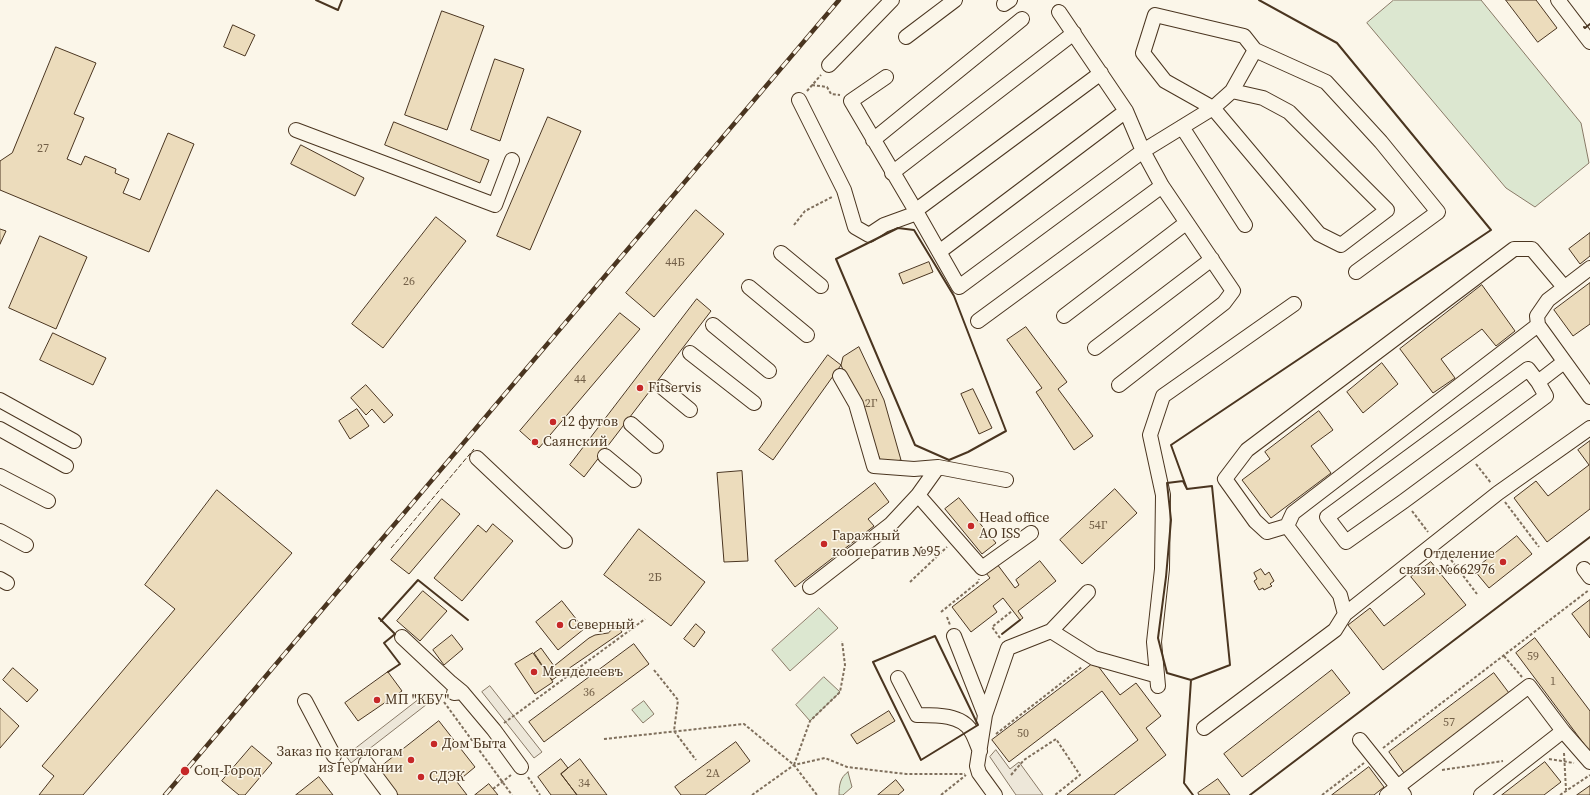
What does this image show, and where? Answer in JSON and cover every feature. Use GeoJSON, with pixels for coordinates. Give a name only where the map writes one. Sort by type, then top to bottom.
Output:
{"type":"FeatureCollection","features":[{"type":"Feature","properties":{"kind":"lane"},"geometry":{"type":"LineString","coordinates":[[829,65],[892,0]]}},
{"type":"Feature","properties":{"kind":"lane"},"geometry":{"type":"LineString","coordinates":[[906,37],[955,0]]}},
{"type":"Feature","properties":{"kind":"lane"},"geometry":{"type":"LineString","coordinates":[[1558,0],[1590,42]]}},
{"type":"Feature","properties":{"kind":"lane"},"geometry":{"type":"LineString","coordinates":[[1060,12],[1126,111],[1143,151],[1162,186],[1186,224],[1233,291],[1224,303],[1119,385]]}},
{"type":"Feature","properties":{"kind":"lane"},"geometry":{"type":"LineString","coordinates":[[1232,91],[1263,98],[1289,112],[1387,210],[1341,245],[1319,234],[1213,108],[1165,81],[1143,53],[1155,15],[1244,36],[1255,50],[1326,82],[1381,142],[1438,212],[1356,272]]}},
{"type":"Feature","properties":{"kind":"lane"},"geometry":{"type":"LineString","coordinates":[[873,140],[1022,19]]}},
{"type":"Feature","properties":{"kind":"lane"},"geometry":{"type":"LineString","coordinates":[[892,173],[1074,33]]}},
{"type":"Feature","properties":{"kind":"lane"},"geometry":{"type":"LineString","coordinates":[[886,77],[850,101],[959,287],[1143,151],[1213,108],[1232,91],[1255,50]]}},
{"type":"Feature","properties":{"kind":"lane"},"geometry":{"type":"LineString","coordinates":[[799,100],[844,190],[855,227],[869,235],[884,225],[916,212],[1100,73]]}},
{"type":"Feature","properties":{"kind":"lane"},"geometry":{"type":"LineString","coordinates":[[939,252],[1126,111]]}},
{"type":"Feature","properties":{"kind":"lane"},"geometry":{"type":"LineString","coordinates":[[1182,127],[1245,225]]}},
{"type":"Feature","properties":{"kind":"lane"},"geometry":{"type":"LineString","coordinates":[[296,130],[495,205],[512,160]]}},
{"type":"Feature","properties":{"kind":"lane"},"geometry":{"type":"LineString","coordinates":[[978,321],[1162,186]]}},
{"type":"Feature","properties":{"kind":"lane"},"geometry":{"type":"LineString","coordinates":[[1064,316],[1186,224]]}},
{"type":"Feature","properties":{"kind":"lane"},"geometry":{"type":"LineString","coordinates":[[1538,324],[1293,513],[1287,526],[1267,532],[1255,521],[1225,480],[1247,450],[1514,249],[1532,249],[1564,287]]}},
{"type":"Feature","properties":{"kind":"lane"},"geometry":{"type":"LineString","coordinates":[[781,252],[821,286]]}},
{"type":"Feature","properties":{"kind":"lane"},"geometry":{"type":"LineString","coordinates":[[1095,348],[1212,259]]}},
{"type":"Feature","properties":{"kind":"lane"},"geometry":{"type":"LineString","coordinates":[[1590,268],[1548,300],[1537,316],[1538,324],[1590,397]]}},
{"type":"Feature","properties":{"kind":"lane"},"geometry":{"type":"LineString","coordinates":[[749,287],[807,335]]}},
{"type":"Feature","properties":{"kind":"lane"},"geometry":{"type":"LineString","coordinates":[[1050,630],[1094,658],[1154,680],[1154,642],[1162,569],[1163,495],[1150,435],[1163,396],[1294,304]]}},
{"type":"Feature","properties":{"kind":"lane"},"geometry":{"type":"LineString","coordinates":[[712,325],[769,371]]}},
{"type":"Feature","properties":{"kind":"lane"},"geometry":{"type":"LineString","coordinates":[[690,353],[754,404]]}},
{"type":"Feature","properties":{"kind":"lane"},"geometry":{"type":"LineString","coordinates":[[1538,382],[1564,362]]}},
{"type":"Feature","properties":{"kind":"lane"},"geometry":{"type":"LineString","coordinates":[[1528,369],[1538,382],[1546,396],[1346,542],[1327,517],[1528,369]]}},
{"type":"Feature","properties":{"kind":"lane"},"geometry":{"type":"LineString","coordinates":[[840,376],[856,404],[874,466],[914,469],[938,467],[1006,480]]}},
{"type":"Feature","properties":{"kind":"lane"},"geometry":{"type":"LineString","coordinates":[[662,387],[690,410]]}},
{"type":"Feature","properties":{"kind":"lane"},"geometry":{"type":"LineString","coordinates":[[0,400],[74,441]]}},
{"type":"Feature","properties":{"kind":"lane"},"geometry":{"type":"LineString","coordinates":[[632,424],[656,446]]}},
{"type":"Feature","properties":{"kind":"lane"},"geometry":{"type":"LineString","coordinates":[[1204,728],[1335,630],[1345,614],[1498,493],[1590,428]]}},
{"type":"Feature","properties":{"kind":"lane"},"geometry":{"type":"LineString","coordinates":[[0,430],[66,466]]}},
{"type":"Feature","properties":{"kind":"lane"},"geometry":{"type":"LineString","coordinates":[[605,456],[634,480]]}},
{"type":"Feature","properties":{"kind":"lane"},"geometry":{"type":"LineString","coordinates":[[477,458],[565,541]]}},
{"type":"Feature","properties":{"kind":"lane"},"geometry":{"type":"LineString","coordinates":[[810,587],[891,524],[918,495],[938,467]]}},
{"type":"Feature","properties":{"kind":"lane"},"geometry":{"type":"LineString","coordinates":[[0,476],[48,501]]}},
{"type":"Feature","properties":{"kind":"lane"},"geometry":{"type":"LineString","coordinates":[[918,495],[982,568],[1031,533]]}},
{"type":"Feature","properties":{"kind":"lane"},"geometry":{"type":"LineString","coordinates":[[1287,526],[1340,595],[1345,614]]}},
{"type":"Feature","properties":{"kind":"lane"},"geometry":{"type":"LineString","coordinates":[[0,532],[26,545]]}},
{"type":"Feature","properties":{"kind":"lane"},"geometry":{"type":"LineString","coordinates":[[992,791],[979,773],[977,766],[985,715],[1008,648],[1050,630],[1088,592]]}},
{"type":"Feature","properties":{"kind":"lane"},"geometry":{"type":"LineString","coordinates":[[954,636],[985,715]]}},
{"type":"Feature","properties":{"kind":"lane"},"geometry":{"type":"LineString","coordinates":[[402,638],[451,684],[453,695],[494,730],[520,767]]}},
{"type":"Feature","properties":{"kind":"lane"},"geometry":{"type":"LineString","coordinates":[[898,678],[917,715],[941,716],[960,721],[970,730],[980,752]]}},
{"type":"Feature","properties":{"kind":"lane"},"geometry":{"type":"LineString","coordinates":[[1360,740],[1373,756],[1396,792],[1529,686],[1564,731],[1584,763]]}},
{"type":"Feature","properties":{"kind":"lane"},"geometry":{"type":"LineString","coordinates":[[305,701],[334,756]]}},
{"type":"Feature","properties":{"kind":"lane"},"geometry":{"type":"LineString","coordinates":[[1481,795],[1564,731]]}},
{"type":"Feature","properties":{"kind":"lane"},"geometry":{"type":"LineString","coordinates":[[366,764],[390,795]]}},
{"type":"Feature","properties":{"kind":"path"},"geometry":{"type":"LineString","coordinates":[[799,100],[829,65]]}},
{"type":"Feature","properties":{"kind":"path"},"geometry":{"type":"LineString","coordinates":[[812,85],[827,87],[831,94]]}},
{"type":"Feature","properties":{"kind":"path"},"geometry":{"type":"LineString","coordinates":[[794,225],[805,211],[844,190]]}},
{"type":"Feature","properties":{"kind":"path"},"geometry":{"type":"LineString","coordinates":[[910,582],[956,538]]}},
{"type":"Feature","properties":{"kind":"path"},"geometry":{"type":"LineString","coordinates":[[941,612],[978,582]]}},
{"type":"Feature","properties":{"kind":"path"},"geometry":{"type":"LineString","coordinates":[[1322,795],[1590,590]]}},
{"type":"Feature","properties":{"kind":"path"},"geometry":{"type":"LineString","coordinates":[[992,627],[1012,611]]}},
{"type":"Feature","properties":{"kind":"path"},"geometry":{"type":"LineString","coordinates":[[494,730],[645,619]]}},
{"type":"Feature","properties":{"kind":"path"},"geometry":{"type":"LineString","coordinates":[[794,765],[810,721],[840,692],[845,665],[842,641]]}},
{"type":"Feature","properties":{"kind":"path"},"geometry":{"type":"LineString","coordinates":[[1504,655],[1529,686]]}},
{"type":"Feature","properties":{"kind":"path"},"geometry":{"type":"LineString","coordinates":[[995,734],[1094,658]]}},
{"type":"Feature","properties":{"kind":"path"},"geometry":{"type":"LineString","coordinates":[[654,670],[678,700],[674,731],[696,760]]}},
{"type":"Feature","properties":{"kind":"path"},"geometry":{"type":"LineString","coordinates":[[453,695],[502,782],[512,795]]}},
{"type":"Feature","properties":{"kind":"path"},"geometry":{"type":"LineString","coordinates":[[604,739],[744,724],[794,765],[817,795]]}},
{"type":"Feature","properties":{"kind":"path"},"geometry":{"type":"LineString","coordinates":[[1564,731],[1566,790]]}},
{"type":"Feature","properties":{"kind":"path"},"geometry":{"type":"LineString","coordinates":[[1011,775],[1024,760],[1056,739],[1080,774],[1055,795]]}},
{"type":"Feature","properties":{"kind":"path"},"geometry":{"type":"LineString","coordinates":[[1531,756],[1565,762],[1584,763]]}},
{"type":"Feature","properties":{"kind":"path"},"geometry":{"type":"LineString","coordinates":[[752,795],[794,765],[825,758],[847,768],[906,774],[967,774],[992,791]]}},
{"type":"Feature","properties":{"kind":"path"},"geometry":{"type":"LineString","coordinates":[[1437,771],[1508,760]]}},
{"type":"Feature","properties":{"kind":"path"},"geometry":{"type":"LineString","coordinates":[[493,789],[520,767],[540,795]]}},
{"type":"Feature","properties":{"kind":"path"},"geometry":{"type":"LineString","coordinates":[[941,795],[967,774]]}},
{"type":"Feature","properties":{"kind":"path"},"geometry":{"type":"LineString","coordinates":[[1560,795],[1590,775]]}},
{"type":"Feature","properties":{"kind":"green space"},"geometry":{"type":"Polygon","coordinates":[[[1394,0],[1481,0],[1581,123],[1589,163],[1535,207],[1506,188],[1367,23],[1394,0]]]}},
{"type":"Feature","properties":{"kind":"green space"},"geometry":{"type":"Polygon","coordinates":[[[819,608],[838,628],[790,671],[772,650],[819,608]]]}},
{"type":"Feature","properties":{"kind":"green space"},"geometry":{"type":"Polygon","coordinates":[[[824,677],[840,692],[810,721],[796,705],[824,677]]]}},
{"type":"Feature","properties":{"kind":"green space"},"geometry":{"type":"Polygon","coordinates":[[[644,701],[654,714],[643,723],[632,710],[644,701]]]}},
{"type":"Feature","properties":{"kind":"green space"},"geometry":{"type":"Polygon","coordinates":[[[848,772],[852,787],[843,795],[839,795],[840,782],[843,776],[848,772]]]}},
{"type":"Feature","properties":{"kind":"shaded area"},"geometry":{"type":"Polygon","coordinates":[[[490,686],[542,752],[534,758],[482,692],[490,686]]]}},
{"type":"Feature","properties":{"kind":"shaded area"},"geometry":{"type":"Polygon","coordinates":[[[426,694],[431,701],[351,763],[346,756],[426,694]]]}},
{"type":"Feature","properties":{"kind":"shaded area"},"geometry":{"type":"Polygon","coordinates":[[[996,750],[1010,769],[1019,762],[1043,795],[1016,795],[990,757],[996,750]]]}},
{"type":"Feature","properties":{"kind":"building"},"geometry":{"type":"Polygon","coordinates":[[[1506,0],[1536,0],[1557,28],[1538,42],[1506,0]]]}},
{"type":"Feature","properties":{"kind":"building"},"geometry":{"type":"Polygon","coordinates":[[[442,11],[484,26],[447,130],[405,115],[442,11]]]}},
{"type":"Feature","properties":{"kind":"building"},"geometry":{"type":"Polygon","coordinates":[[[233,25],[255,35],[245,56],[224,47],[233,25]]]}},
{"type":"Feature","properties":{"kind":"building"},"geometry":{"type":"Polygon","coordinates":[[[56,47],[96,63],[74,114],[84,118],[67,159],[81,165],[85,156],[116,169],[115,173],[129,179],[123,193],[140,200],[168,133],[194,144],[149,252],[0,190],[0,161],[12,153],[56,47]]]}},
{"type":"Feature","properties":{"kind":"building"},"geometry":{"type":"Polygon","coordinates":[[[495,59],[524,69],[500,141],[471,130],[495,59]]]}},
{"type":"Feature","properties":{"kind":"building"},"geometry":{"type":"Polygon","coordinates":[[[548,117],[581,131],[530,250],[497,236],[548,117]]]}},
{"type":"Feature","properties":{"kind":"building"},"geometry":{"type":"Polygon","coordinates":[[[394,122],[489,160],[480,183],[385,145],[394,122]]]}},
{"type":"Feature","properties":{"kind":"building"},"geometry":{"type":"Polygon","coordinates":[[[301,145],[364,178],[355,196],[291,164],[301,145]]]}},
{"type":"Feature","properties":{"kind":"building"},"geometry":{"type":"Polygon","coordinates":[[[696,210],[724,234],[654,317],[626,293],[696,210]]]}},
{"type":"Feature","properties":{"kind":"building"},"geometry":{"type":"Polygon","coordinates":[[[436,217],[466,241],[383,348],[352,324],[436,217]]]}},
{"type":"Feature","properties":{"kind":"building"},"geometry":{"type":"Polygon","coordinates":[[[0,229],[6,231],[0,244],[0,229]]]}},
{"type":"Feature","properties":{"kind":"building"},"geometry":{"type":"Polygon","coordinates":[[[1590,233],[1590,256],[1580,264],[1569,249],[1590,233]]]}},
{"type":"Feature","properties":{"kind":"building"},"geometry":{"type":"Polygon","coordinates":[[[40,236],[87,257],[56,329],[9,308],[40,236]]]}},
{"type":"Feature","properties":{"kind":"building"},"geometry":{"type":"Polygon","coordinates":[[[929,262],[933,272],[903,284],[899,274],[929,262]]]}},
{"type":"Feature","properties":{"kind":"building"},"geometry":{"type":"Polygon","coordinates":[[[1590,283],[1590,324],[1573,336],[1554,310],[1590,283]]]}},
{"type":"Feature","properties":{"kind":"building"},"geometry":{"type":"Polygon","coordinates":[[[1482,285],[1515,331],[1496,346],[1482,329],[1441,359],[1455,378],[1433,393],[1400,349],[1482,285]]]}},
{"type":"Feature","properties":{"kind":"building","name":"Fitservis"},"geometry":{"type":"Polygon","coordinates":[[[697,299],[711,311],[584,477],[570,465],[697,299]]]}},
{"type":"Feature","properties":{"kind":"building"},"geometry":{"type":"Polygon","coordinates":[[[620,313],[640,329],[539,448],[520,431],[620,313]]]}},
{"type":"Feature","properties":{"kind":"building"},"geometry":{"type":"Polygon","coordinates":[[[1026,327],[1067,382],[1058,389],[1093,436],[1074,450],[1036,392],[1042,388],[1007,340],[1026,327]]]}},
{"type":"Feature","properties":{"kind":"building"},"geometry":{"type":"Polygon","coordinates":[[[53,333],[106,358],[93,385],[40,360],[53,333]]]}},
{"type":"Feature","properties":{"kind":"building"},"geometry":{"type":"Polygon","coordinates":[[[859,347],[884,400],[901,460],[882,464],[841,365],[843,357],[859,347]]]}},
{"type":"Feature","properties":{"kind":"building"},"geometry":{"type":"Polygon","coordinates":[[[828,355],[841,365],[773,460],[759,450],[828,355]]]}},
{"type":"Feature","properties":{"kind":"building"},"geometry":{"type":"Polygon","coordinates":[[[1382,363],[1398,384],[1363,413],[1347,392],[1382,363]]]}},
{"type":"Feature","properties":{"kind":"building"},"geometry":{"type":"Polygon","coordinates":[[[366,385],[393,415],[384,423],[372,409],[366,415],[351,398],[366,385]]]}},
{"type":"Feature","properties":{"kind":"building"},"geometry":{"type":"Polygon","coordinates":[[[973,389],[992,428],[979,434],[961,394],[973,389]]]}},
{"type":"Feature","properties":{"kind":"building"},"geometry":{"type":"Polygon","coordinates":[[[357,409],[369,426],[350,439],[339,421],[357,409]]]}},
{"type":"Feature","properties":{"kind":"building"},"geometry":{"type":"Polygon","coordinates":[[[1319,411],[1333,430],[1311,446],[1331,473],[1271,518],[1242,480],[1270,459],[1265,452],[1319,411]]]}},
{"type":"Feature","properties":{"kind":"building"},"geometry":{"type":"Polygon","coordinates":[[[1590,441],[1590,509],[1547,542],[1514,498],[1536,481],[1548,496],[1589,465],[1578,450],[1590,441]]]}},
{"type":"Feature","properties":{"kind":"building"},"geometry":{"type":"Polygon","coordinates":[[[742,471],[748,561],[724,562],[717,473],[742,471]]]}},
{"type":"Feature","properties":{"kind":"building","name":"Гаражный кооператив №95"},"geometry":{"type":"Polygon","coordinates":[[[875,483],[889,502],[868,519],[874,526],[795,587],[775,561],[875,483]]]}},
{"type":"Feature","properties":{"kind":"building"},"geometry":{"type":"Polygon","coordinates":[[[1115,489],[1137,513],[1082,564],[1060,540],[1115,489]]]}},
{"type":"Feature","properties":{"kind":"building"},"geometry":{"type":"Polygon","coordinates":[[[217,490],[292,553],[83,795],[39,795],[54,776],[42,766],[175,609],[145,585],[217,490]]]}},
{"type":"Feature","properties":{"kind":"building","name":"Head office AO ISS"},"geometry":{"type":"Polygon","coordinates":[[[959,498],[996,543],[982,554],[945,509],[959,498]]]}},
{"type":"Feature","properties":{"kind":"building"},"geometry":{"type":"Polygon","coordinates":[[[442,499],[460,514],[409,574],[391,560],[442,499]]]}},
{"type":"Feature","properties":{"kind":"building"},"geometry":{"type":"Polygon","coordinates":[[[493,524],[513,541],[462,601],[434,578],[478,525],[486,532],[493,524]]]}},
{"type":"Feature","properties":{"kind":"building"},"geometry":{"type":"Polygon","coordinates":[[[639,529],[705,582],[671,626],[604,575],[639,529]]]}},
{"type":"Feature","properties":{"kind":"building","name":"Отделение связи №662976"},"geometry":{"type":"Polygon","coordinates":[[[1517,536],[1532,554],[1489,588],[1474,570],[1517,536]]]}},
{"type":"Feature","properties":{"kind":"building"},"geometry":{"type":"Polygon","coordinates":[[[1040,561],[1056,581],[1018,611],[1023,618],[1020,620],[1003,598],[993,606],[997,612],[971,632],[952,607],[990,578],[986,573],[997,564],[1015,588],[1019,585],[1016,580],[1040,561]]]}},
{"type":"Feature","properties":{"kind":"building"},"geometry":{"type":"Polygon","coordinates":[[[1431,562],[1466,605],[1383,670],[1348,625],[1370,608],[1384,626],[1425,594],[1411,577],[1431,562]]]}},
{"type":"Feature","properties":{"kind":"building"},"geometry":{"type":"Polygon","coordinates":[[[1261,569],[1265,575],[1269,572],[1274,581],[1270,584],[1272,586],[1264,590],[1263,588],[1259,590],[1254,581],[1257,579],[1254,573],[1261,569]]]}},
{"type":"Feature","properties":{"kind":"building"},"geometry":{"type":"Polygon","coordinates":[[[423,591],[447,611],[420,641],[397,621],[423,591]]]}},
{"type":"Feature","properties":{"kind":"building"},"geometry":{"type":"Polygon","coordinates":[[[1590,600],[1590,638],[1572,614],[1590,600]]]}},
{"type":"Feature","properties":{"kind":"building","name":"Северный"},"geometry":{"type":"Polygon","coordinates":[[[562,601],[584,629],[558,650],[536,622],[562,601]]]}},
{"type":"Feature","properties":{"kind":"building"},"geometry":{"type":"Polygon","coordinates":[[[696,624],[705,632],[694,647],[684,639],[696,624]]]}},
{"type":"Feature","properties":{"kind":"building"},"geometry":{"type":"Polygon","coordinates":[[[617,625],[622,632],[552,680],[534,653],[541,648],[554,666],[589,638],[595,635],[608,633],[617,625]]]}},
{"type":"Feature","properties":{"kind":"building"},"geometry":{"type":"Polygon","coordinates":[[[452,635],[463,649],[444,665],[433,650],[452,635]]]}},
{"type":"Feature","properties":{"kind":"building"},"geometry":{"type":"Polygon","coordinates":[[[1535,638],[1590,711],[1590,752],[1516,653],[1535,638]]]}},
{"type":"Feature","properties":{"kind":"building"},"geometry":{"type":"Polygon","coordinates":[[[634,644],[649,664],[544,742],[529,722],[634,644]]]}},
{"type":"Feature","properties":{"kind":"building","name":"Менделеевъ"},"geometry":{"type":"Polygon","coordinates":[[[533,653],[553,682],[535,694],[515,664],[533,653]]]}},
{"type":"Feature","properties":{"kind":"building"},"geometry":{"type":"Polygon","coordinates":[[[1095,662],[1120,695],[1136,683],[1161,716],[1146,728],[1166,755],[1114,795],[1067,795],[1138,740],[1102,691],[1009,762],[992,740],[1095,662]]]}},
{"type":"Feature","properties":{"kind":"building"},"geometry":{"type":"Polygon","coordinates":[[[13,668],[38,690],[27,702],[3,680],[13,668]]]}},
{"type":"Feature","properties":{"kind":"building"},"geometry":{"type":"Polygon","coordinates":[[[1332,670],[1350,693],[1242,777],[1224,754],[1332,670]]]}},
{"type":"Feature","properties":{"kind":"building"},"geometry":{"type":"Polygon","coordinates":[[[388,672],[402,691],[358,721],[345,703],[388,672]]]}},
{"type":"Feature","properties":{"kind":"building"},"geometry":{"type":"Polygon","coordinates":[[[1494,673],[1509,693],[1404,773],[1389,752],[1494,673]]]}},
{"type":"Feature","properties":{"kind":"building"},"geometry":{"type":"Polygon","coordinates":[[[0,708],[19,726],[0,748],[0,708]]]}},
{"type":"Feature","properties":{"kind":"building"},"geometry":{"type":"Polygon","coordinates":[[[889,711],[895,721],[857,744],[851,735],[889,711]]]}},
{"type":"Feature","properties":{"kind":"building","name":"Дом Быта"},"geometry":{"type":"Polygon","coordinates":[[[439,721],[475,767],[457,782],[467,795],[398,795],[378,769],[439,721]]]}},
{"type":"Feature","properties":{"kind":"building"},"geometry":{"type":"Polygon","coordinates":[[[736,742],[750,761],[705,795],[681,795],[675,787],[736,742]]]}},
{"type":"Feature","properties":{"kind":"building"},"geometry":{"type":"Polygon","coordinates":[[[252,746],[272,763],[245,795],[239,795],[222,781],[252,746]]]}},
{"type":"Feature","properties":{"kind":"building"},"geometry":{"type":"Polygon","coordinates":[[[561,759],[568,768],[561,774],[577,795],[551,795],[538,777],[561,759]]]}},
{"type":"Feature","properties":{"kind":"building"},"geometry":{"type":"Polygon","coordinates":[[[580,759],[607,795],[577,795],[561,774],[580,759]]]}},
{"type":"Feature","properties":{"kind":"building"},"geometry":{"type":"Polygon","coordinates":[[[1545,762],[1561,782],[1544,795],[1502,795],[1545,762]]]}},
{"type":"Feature","properties":{"kind":"building"},"geometry":{"type":"Polygon","coordinates":[[[1369,767],[1384,787],[1374,795],[1332,795],[1369,767]]]}},
{"type":"Feature","properties":{"kind":"building"},"geometry":{"type":"Polygon","coordinates":[[[319,777],[333,795],[296,795],[319,777]]]}},
{"type":"Feature","properties":{"kind":"building"},"geometry":{"type":"Polygon","coordinates":[[[1218,779],[1230,795],[1199,795],[1198,793],[1218,779]]]}},
{"type":"Feature","properties":{"kind":"building"},"geometry":{"type":"Polygon","coordinates":[[[896,780],[904,790],[898,795],[878,795],[896,780]]]}},
{"type":"Feature","properties":{"kind":"building","name":"Дом Быта"},"geometry":{"type":"Polygon","coordinates":[[[489,784],[498,795],[475,795],[489,784]]]}},
{"type":"Feature","properties":{"kind":"building"},"geometry":{"type":"Polygon","coordinates":[[[1590,786],[1590,795],[1577,795],[1590,786]]]}},
{"type":"Feature","properties":{"kind":"railway"},"geometry":{"type":"LineString","coordinates":[[165,795],[839,0]]}},
{"type":"Feature","properties":{"kind":"fence"},"geometry":{"type":"LineString","coordinates":[[391,548],[474,449]]}},
{"type":"Feature","properties":{"kind":"wall"},"geometry":{"type":"LineString","coordinates":[[316,0],[338,10],[342,0]]}},
{"type":"Feature","properties":{"kind":"wall"},"geometry":{"type":"LineString","coordinates":[[1193,795],[1184,783],[1191,680],[1230,665],[1212,486],[1187,489],[1171,445],[1491,230],[1337,43],[1259,0]]}},
{"type":"Feature","properties":{"kind":"wall"},"geometry":{"type":"LineString","coordinates":[[1584,27],[1585,28],[1590,24]]}},
{"type":"Feature","properties":{"kind":"wall"},"geometry":{"type":"LineString","coordinates":[[898,228],[914,230],[954,296],[1006,431],[968,452],[949,460],[915,445],[836,259],[898,228]]}},
{"type":"Feature","properties":{"kind":"wall"},"geometry":{"type":"LineString","coordinates":[[1183,481],[1187,489],[1212,486],[1230,665],[1191,680],[1167,673],[1158,638],[1166,577],[1171,520],[1167,483],[1183,481]]}},
{"type":"Feature","properties":{"kind":"wall"},"geometry":{"type":"LineString","coordinates":[[1250,795],[1590,537]]}},
{"type":"Feature","properties":{"kind":"wall"},"geometry":{"type":"LineString","coordinates":[[381,621],[418,580],[468,620]]}},
{"type":"Feature","properties":{"kind":"wall"},"geometry":{"type":"LineString","coordinates":[[379,618],[395,634],[384,643],[400,664],[388,672]]}},
{"type":"Feature","properties":{"kind":"wall"},"geometry":{"type":"LineString","coordinates":[[1002,634],[1020,620]]}},
{"type":"Feature","properties":{"kind":"wall"},"geometry":{"type":"LineString","coordinates":[[935,636],[978,725],[921,760],[873,662],[935,636]]}},
{"type":"Feature","properties":{"kind":"place","name":"Fitservis"},"geometry":{"type":"Point","coordinates":[640,388]}},
{"type":"Feature","properties":{"kind":"place","name":"12 футов"},"geometry":{"type":"Point","coordinates":[553,422]}},
{"type":"Feature","properties":{"kind":"place","name":"Саянский"},"geometry":{"type":"Point","coordinates":[535,442]}},
{"type":"Feature","properties":{"kind":"place","name":"Head office AO ISS"},"geometry":{"type":"Point","coordinates":[971,526]}},
{"type":"Feature","properties":{"kind":"place","name":"Гаражный кооператив №95"},"geometry":{"type":"Point","coordinates":[824,544]}},
{"type":"Feature","properties":{"kind":"place","name":"Отделение связи №662976"},"geometry":{"type":"Point","coordinates":[1503,562]}},
{"type":"Feature","properties":{"kind":"place","name":"Северный"},"geometry":{"type":"Point","coordinates":[560,625]}},
{"type":"Feature","properties":{"kind":"place","name":"Менделеевъ"},"geometry":{"type":"Point","coordinates":[534,672]}},
{"type":"Feature","properties":{"kind":"place","name":"МП \"КБУ\""},"geometry":{"type":"Point","coordinates":[377,700]}},
{"type":"Feature","properties":{"kind":"place","name":"Дом Быта"},"geometry":{"type":"Point","coordinates":[434,744]}},
{"type":"Feature","properties":{"kind":"place","name":"Заказ по каталогам из Германии"},"geometry":{"type":"Point","coordinates":[411,760]}},
{"type":"Feature","properties":{"kind":"place","name":"Соц-Город"},"geometry":{"type":"Point","coordinates":[185,771]}},
{"type":"Feature","properties":{"kind":"place","name":"СДЭК"},"geometry":{"type":"Point","coordinates":[421,777]}}]}
